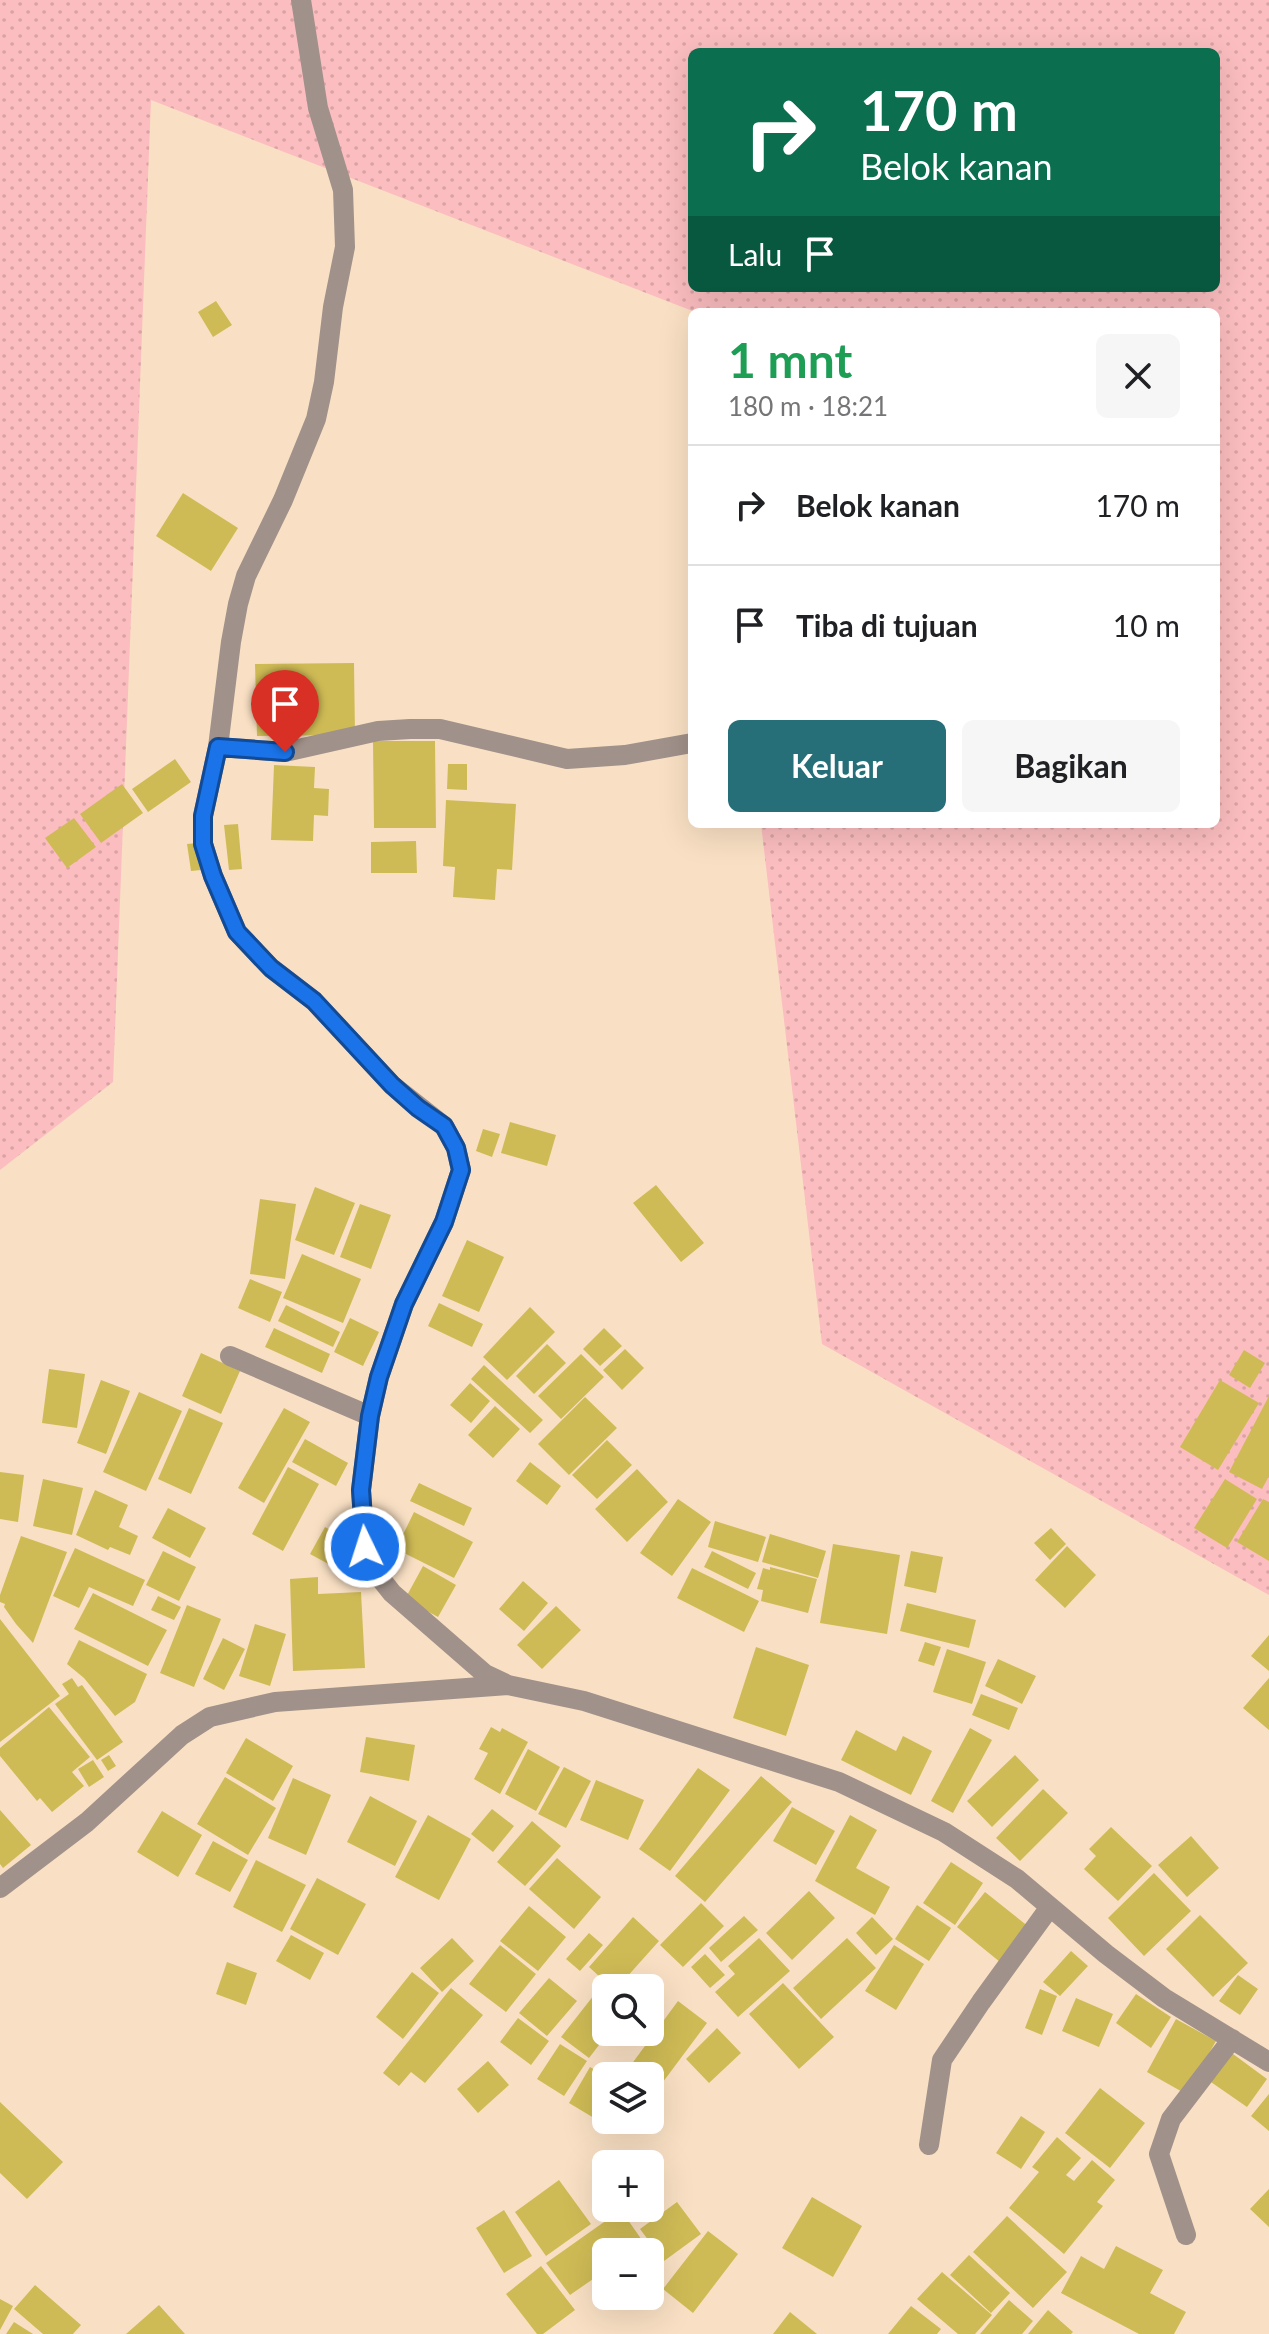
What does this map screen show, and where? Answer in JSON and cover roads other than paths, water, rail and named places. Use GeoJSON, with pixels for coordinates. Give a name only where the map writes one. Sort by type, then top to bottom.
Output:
{"type":"FeatureCollection","features":[{"type":"Feature","properties":{"kind":"street"},"geometry":{"type":"LineString","coordinates":[[301,0],[318,108],[343,190],[345,247],[316,419],[283,500],[246,576],[238,604],[218,747],[203,816],[203,844],[237,932],[271,968],[314,1001],[392,1085],[444,1126],[456,1148],[461,1170],[444,1222],[404,1304],[379,1377],[370,1416],[361,1490],[365,1547],[373,1569],[392,1593],[422,1621],[485,1674],[508,1685],[584,1701],[839,1782],[944,1832],[1017,1879],[1164,1998],[1269,2062]]}},
{"type":"Feature","properties":{"kind":"street"},"geometry":{"type":"LineString","coordinates":[[218,747],[285,752],[378,731],[410,729],[440,729],[567,759],[625,755],[688,744]]}},
{"type":"Feature","properties":{"kind":"street"},"geometry":{"type":"LineString","coordinates":[[230,1356],[370,1416]]}},
{"type":"Feature","properties":{"kind":"street"},"geometry":{"type":"LineString","coordinates":[[0,1888],[87,1822],[182,1735],[210,1717],[275,1702],[508,1685]]}},
{"type":"Feature","properties":{"kind":"street"},"geometry":{"type":"LineString","coordinates":[[929,2145],[942,2060],[1050,1907]]}},
{"type":"Feature","properties":{"kind":"street"},"geometry":{"type":"LineString","coordinates":[[1186,2235],[1159,2154],[1171,2119],[1232,2039]]}}]}
